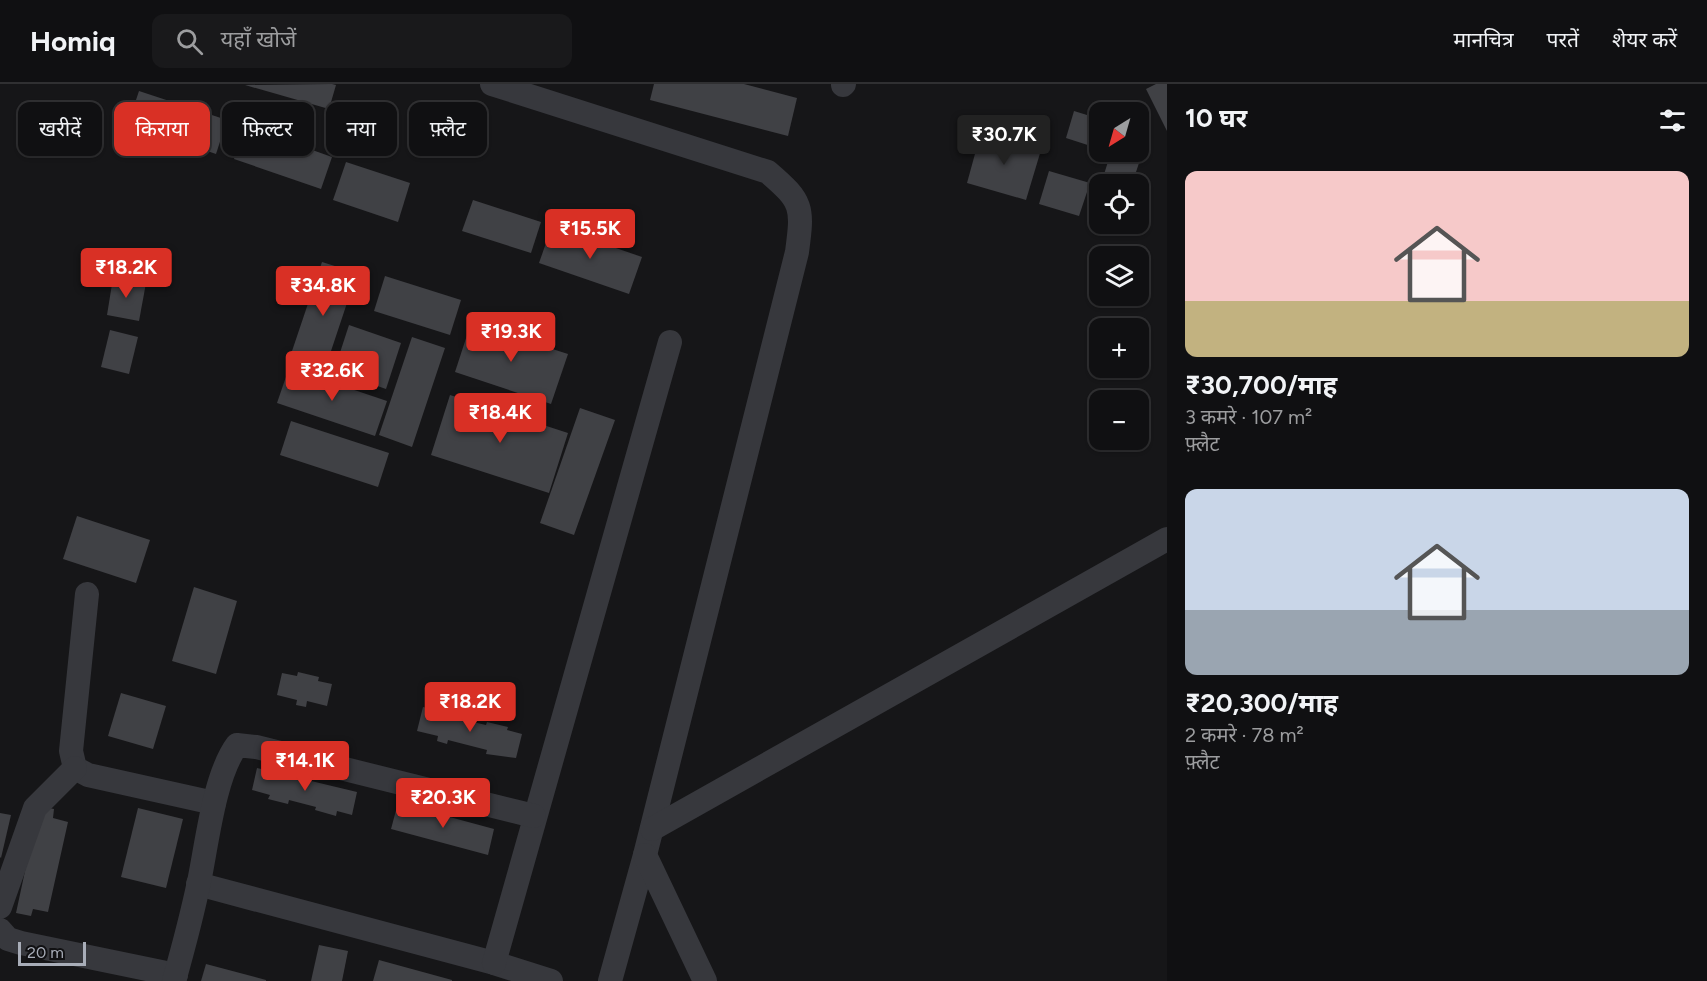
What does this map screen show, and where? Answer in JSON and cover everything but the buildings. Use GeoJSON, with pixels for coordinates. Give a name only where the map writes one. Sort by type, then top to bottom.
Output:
{"type":"FeatureCollection","features":[{"type":"Feature","properties":{"kind":"street"},"geometry":{"type":"LineString","coordinates":[[492,84],[768,172],[792,193],[802,214],[797,252],[652,830],[610,981]]}},
{"type":"Feature","properties":{"kind":"street"},"geometry":{"type":"LineString","coordinates":[[494,963],[670,342]]}},
{"type":"Feature","properties":{"kind":"street"},"geometry":{"type":"LineString","coordinates":[[652,830],[1167,538]]}},
{"type":"Feature","properties":{"kind":"street"},"geometry":{"type":"LineString","coordinates":[[87,594],[71,751],[75,768],[88,775],[214,803]]}},
{"type":"Feature","properties":{"kind":"street"},"geometry":{"type":"LineString","coordinates":[[0,930],[8,939],[175,978],[198,884],[214,803],[232,752],[237,745],[256,747],[534,816]]}},
{"type":"Feature","properties":{"kind":"street"},"geometry":{"type":"LineString","coordinates":[[0,907],[35,808],[75,768]]}},
{"type":"Feature","properties":{"kind":"street"},"geometry":{"type":"LineString","coordinates":[[645,855],[705,981]]}},
{"type":"Feature","properties":{"kind":"street"},"geometry":{"type":"LineString","coordinates":[[198,884],[494,963],[551,981]]}}]}
